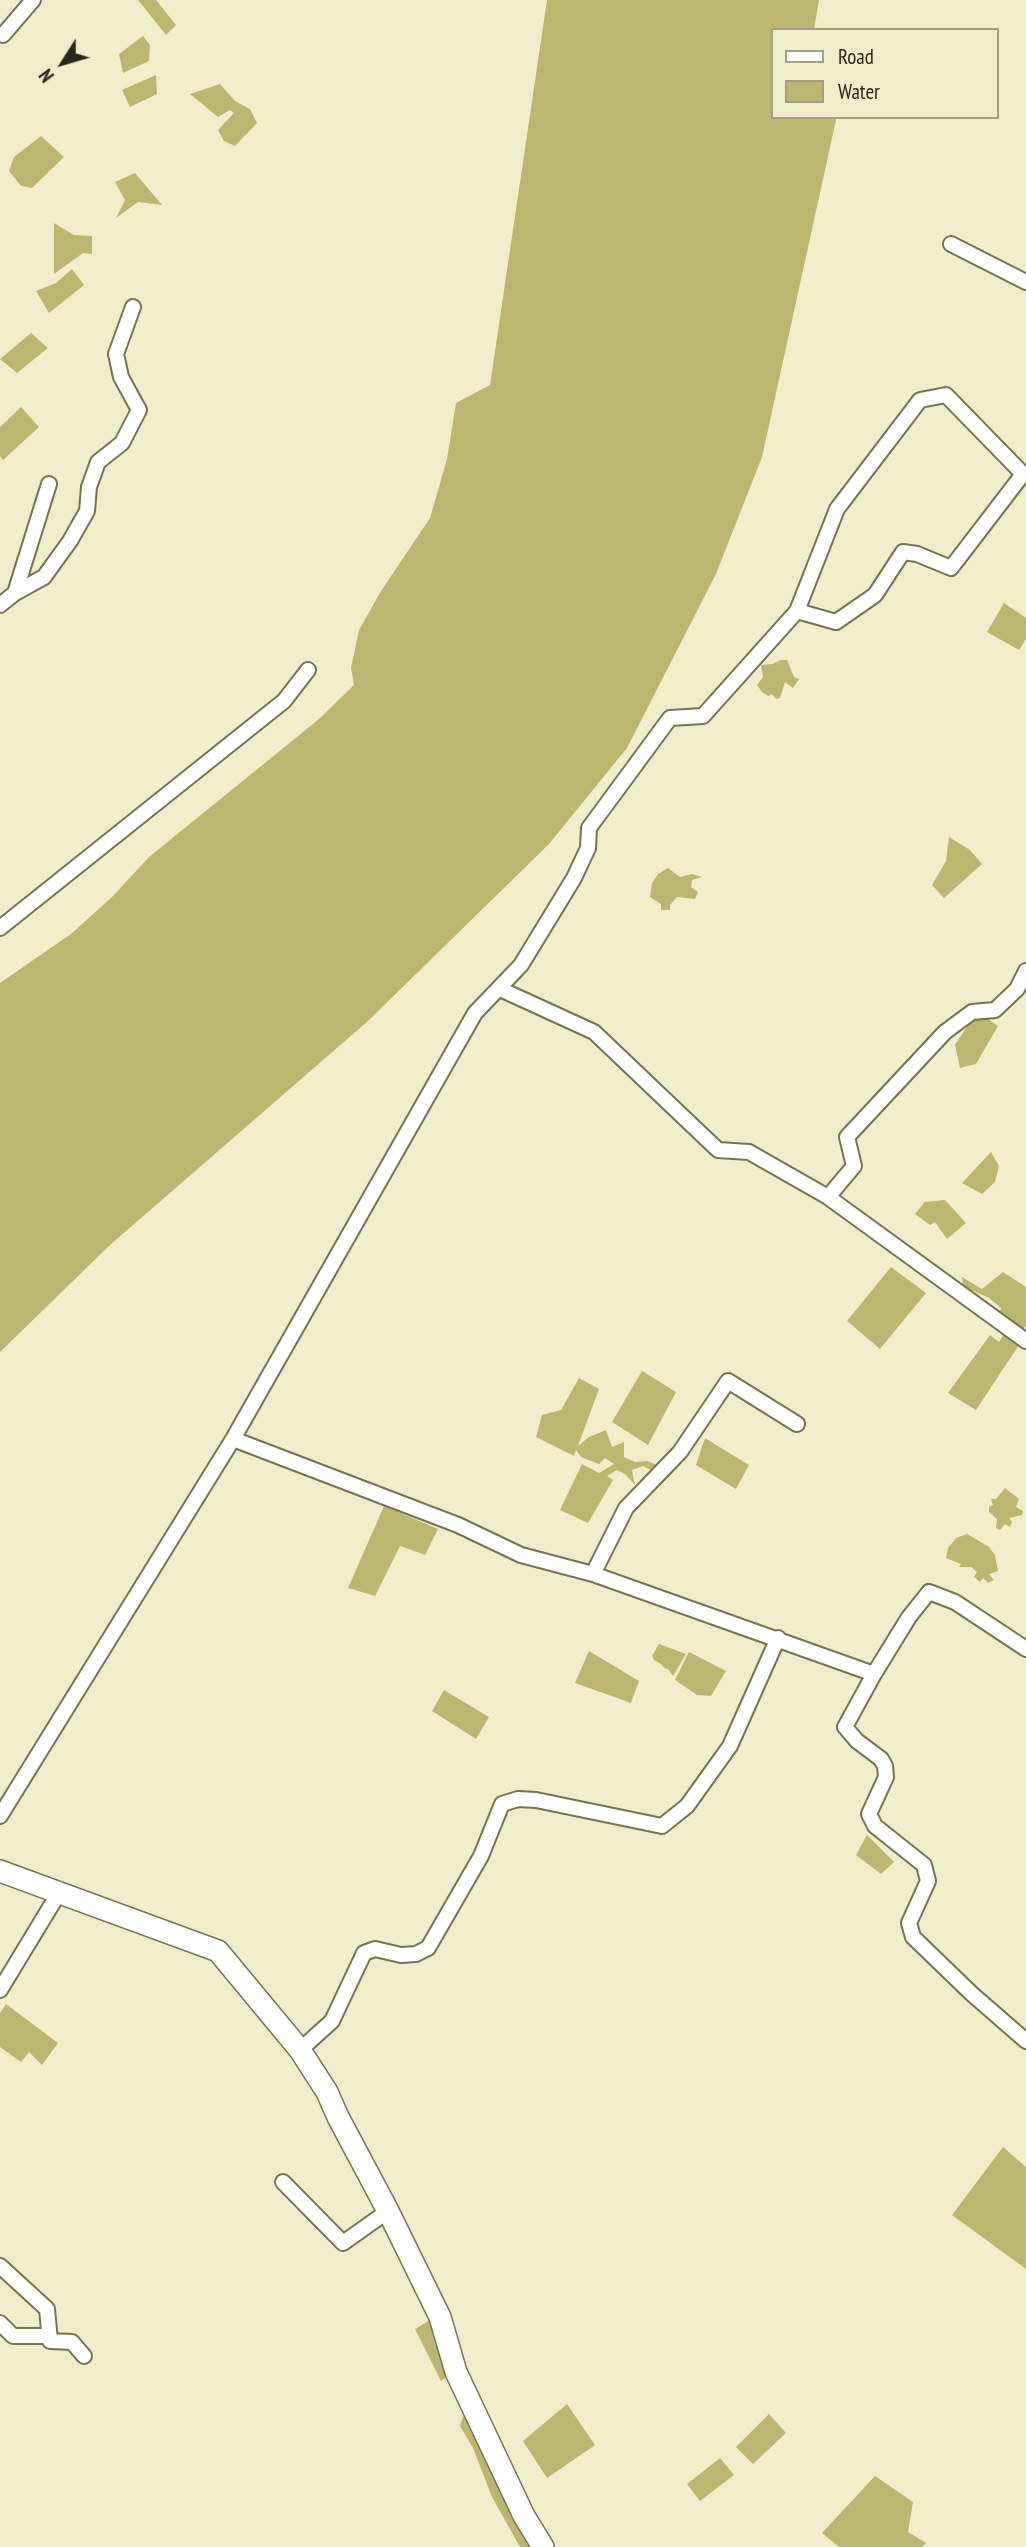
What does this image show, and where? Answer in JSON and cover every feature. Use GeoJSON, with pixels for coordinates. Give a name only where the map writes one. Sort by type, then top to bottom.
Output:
{"type":"FeatureCollection","features":[{"type":"Feature","properties":{"kind":"main road"},"geometry":{"type":"LineString","coordinates":[[0,1871],[218,1951],[300,2050],[327,2092],[440,2317],[456,2372],[524,2516],[543,2547]]}},
{"type":"Feature","properties":{"kind":"street"},"geometry":{"type":"LineString","coordinates":[[3,36],[33,0]]}},
{"type":"Feature","properties":{"kind":"street"},"geometry":{"type":"LineString","coordinates":[[951,244],[1026,282]]}},
{"type":"Feature","properties":{"kind":"street"},"geometry":{"type":"LineString","coordinates":[[0,605],[44,577],[70,541],[87,512],[89,487],[98,462],[122,443],[139,410],[121,377],[116,354],[133,307]]}},
{"type":"Feature","properties":{"kind":"street"},"geometry":{"type":"LineString","coordinates":[[0,1816],[233,1439],[475,1013],[521,965],[563,898],[588,848],[589,828],[670,718],[703,716],[797,611],[837,509],[920,400],[946,395],[1025,475],[951,568],[917,554],[903,552],[875,595],[836,622],[797,611]]}},
{"type":"Feature","properties":{"kind":"street"},"geometry":{"type":"LineString","coordinates":[[15,593],[49,484]]}},
{"type":"Feature","properties":{"kind":"street"},"geometry":{"type":"LineString","coordinates":[[0,928],[284,701],[308,670]]}},
{"type":"Feature","properties":{"kind":"street"},"geometry":{"type":"LineString","coordinates":[[828,1197],[854,1166],[847,1137],[945,1032],[972,1012],[995,1010],[1017,989],[1026,971]]}},
{"type":"Feature","properties":{"kind":"street"},"geometry":{"type":"LineString","coordinates":[[500,989],[594,1032],[718,1150],[749,1152],[828,1197],[1026,1341]]}},
{"type":"Feature","properties":{"kind":"street"},"geometry":{"type":"LineString","coordinates":[[593,1574],[626,1508],[681,1452],[728,1381],[797,1424]]}},
{"type":"Feature","properties":{"kind":"street"},"geometry":{"type":"LineString","coordinates":[[233,1439],[458,1525],[521,1555],[593,1574],[874,1674]]}},
{"type":"Feature","properties":{"kind":"street"},"geometry":{"type":"LineString","coordinates":[[1026,1649],[955,1602],[929,1592],[909,1617],[845,1727],[886,1766],[886,1777],[869,1814],[875,1826],[924,1865],[928,1881],[909,1923],[912,1937],[1026,2041]]}},
{"type":"Feature","properties":{"kind":"street"},"geometry":{"type":"LineString","coordinates":[[300,2050],[332,2021],[364,1953],[375,1949],[401,1955],[416,1954],[428,1948],[481,1856],[502,1804],[518,1799],[536,1800],[662,1826],[687,1806],[730,1746],[778,1639]]}},
{"type":"Feature","properties":{"kind":"street"},"geometry":{"type":"LineString","coordinates":[[0,1990],[60,1891]]}},
{"type":"Feature","properties":{"kind":"street"},"geometry":{"type":"LineString","coordinates":[[283,2182],[343,2243],[388,2211]]}},
{"type":"Feature","properties":{"kind":"street"},"geometry":{"type":"LineString","coordinates":[[0,2266],[47,2309],[50,2341],[72,2342],[84,2356]]}},
{"type":"Feature","properties":{"kind":"street"},"geometry":{"type":"LineString","coordinates":[[0,2323],[13,2336],[48,2336]]}},
{"type":"Feature","properties":{"kind":"water"},"geometry":{"type":"Polygon","coordinates":[[[138,0],[156,0],[176,25],[166,35],[138,0]]]}},
{"type":"Feature","properties":{"kind":"water"},"geometry":{"type":"Polygon","coordinates":[[[547,0],[819,0],[814,28],[771,28],[771,119],[836,120],[762,457],[716,574],[627,748],[549,844],[368,1021],[110,1245],[0,1352],[0,983],[71,934],[112,897],[149,857],[319,719],[354,685],[351,668],[359,630],[381,591],[430,518],[447,459],[456,403],[490,385],[547,0]]]}},
{"type":"Feature","properties":{"kind":"water"},"geometry":{"type":"Polygon","coordinates":[[[143,36],[150,45],[149,61],[123,73],[119,54],[143,36]]]}},
{"type":"Feature","properties":{"kind":"water"},"geometry":{"type":"Polygon","coordinates":[[[156,75],[157,94],[130,107],[122,90],[156,75]]]}},
{"type":"Feature","properties":{"kind":"water"},"geometry":{"type":"Polygon","coordinates":[[[220,84],[235,101],[250,109],[257,123],[235,146],[224,141],[218,130],[234,113],[230,110],[218,117],[190,94],[220,84]]]}},
{"type":"Feature","properties":{"kind":"water"},"geometry":{"type":"Polygon","coordinates":[[[41,136],[64,157],[32,188],[21,186],[9,171],[14,157],[41,136]]]}},
{"type":"Feature","properties":{"kind":"water"},"geometry":{"type":"Polygon","coordinates":[[[135,173],[162,205],[138,202],[116,218],[125,200],[115,182],[135,173]]]}},
{"type":"Feature","properties":{"kind":"water"},"geometry":{"type":"Polygon","coordinates":[[[54,223],[74,235],[92,236],[92,254],[83,253],[54,274],[54,223]]]}},
{"type":"Feature","properties":{"kind":"water"},"geometry":{"type":"Polygon","coordinates":[[[72,269],[84,285],[49,313],[36,291],[56,283],[72,269]]]}},
{"type":"Feature","properties":{"kind":"water"},"geometry":{"type":"Polygon","coordinates":[[[31,333],[48,348],[17,373],[0,359],[31,333]]]}},
{"type":"Feature","properties":{"kind":"water"},"geometry":{"type":"Polygon","coordinates":[[[21,407],[39,427],[3,460],[0,456],[0,427],[21,407]]]}},
{"type":"Feature","properties":{"kind":"water"},"geometry":{"type":"Polygon","coordinates":[[[1004,603],[1026,618],[1026,639],[1019,650],[987,632],[1004,603]]]}},
{"type":"Feature","properties":{"kind":"water"},"geometry":{"type":"Polygon","coordinates":[[[787,660],[794,677],[799,679],[793,688],[785,682],[780,698],[776,699],[772,694],[768,696],[762,692],[757,685],[763,677],[761,665],[787,660]]]}},
{"type":"Feature","properties":{"kind":"water"},"geometry":{"type":"Polygon","coordinates":[[[949,837],[970,850],[982,864],[944,898],[932,885],[946,861],[949,837]]]}},
{"type":"Feature","properties":{"kind":"water"},"geometry":{"type":"Polygon","coordinates":[[[668,868],[680,877],[692,874],[702,877],[692,880],[691,887],[698,892],[695,899],[677,897],[670,905],[670,910],[661,910],[661,904],[650,897],[652,883],[658,874],[668,868]]]}},
{"type":"Feature","properties":{"kind":"water"},"geometry":{"type":"Polygon","coordinates":[[[985,1017],[998,1026],[976,1064],[960,1068],[955,1045],[972,1019],[985,1017]]]}},
{"type":"Feature","properties":{"kind":"water"},"geometry":{"type":"Polygon","coordinates":[[[991,1152],[999,1166],[995,1182],[982,1194],[962,1183],[991,1152]]]}},
{"type":"Feature","properties":{"kind":"water"},"geometry":{"type":"Polygon","coordinates":[[[945,1200],[966,1223],[947,1239],[935,1222],[930,1225],[915,1214],[925,1202],[945,1200]]]}},
{"type":"Feature","properties":{"kind":"water"},"geometry":{"type":"Polygon","coordinates":[[[891,1267],[926,1293],[880,1349],[847,1321],[891,1267]]]}},
{"type":"Feature","properties":{"kind":"water"},"geometry":{"type":"Polygon","coordinates":[[[1003,1272],[1026,1287],[1026,1326],[1022,1330],[999,1315],[1001,1308],[989,1298],[963,1286],[962,1277],[982,1289],[1003,1272]]]}},
{"type":"Feature","properties":{"kind":"water"},"geometry":{"type":"Polygon","coordinates":[[[1004,1334],[1019,1345],[976,1410],[948,1393],[990,1335],[999,1342],[1004,1334]]]}},
{"type":"Feature","properties":{"kind":"water"},"geometry":{"type":"Polygon","coordinates":[[[642,1371],[676,1392],[648,1445],[612,1422],[642,1371]]]}},
{"type":"Feature","properties":{"kind":"water"},"geometry":{"type":"Polygon","coordinates":[[[579,1378],[599,1389],[578,1446],[589,1437],[606,1430],[612,1447],[624,1442],[624,1457],[635,1462],[647,1461],[658,1465],[653,1471],[643,1466],[632,1470],[635,1485],[617,1470],[607,1476],[613,1480],[588,1523],[560,1510],[582,1464],[599,1473],[614,1464],[605,1458],[599,1464],[581,1457],[576,1450],[574,1456],[536,1437],[542,1415],[561,1410],[579,1378]]]}},
{"type":"Feature","properties":{"kind":"water"},"geometry":{"type":"Polygon","coordinates":[[[705,1438],[749,1465],[736,1489],[696,1465],[705,1438]]]}},
{"type":"Feature","properties":{"kind":"water"},"geometry":{"type":"Polygon","coordinates":[[[1005,1488],[1019,1499],[1016,1507],[1023,1511],[1022,1515],[1009,1518],[1012,1522],[1010,1527],[1005,1524],[1000,1530],[996,1528],[997,1519],[989,1512],[989,1507],[993,1505],[991,1499],[996,1499],[1005,1488]]]}},
{"type":"Feature","properties":{"kind":"water"},"geometry":{"type":"Polygon","coordinates":[[[384,1506],[438,1529],[425,1555],[400,1546],[375,1596],[348,1588],[384,1506]]]}},
{"type":"Feature","properties":{"kind":"water"},"geometry":{"type":"Polygon","coordinates":[[[967,1534],[989,1547],[995,1555],[998,1571],[989,1574],[994,1580],[988,1583],[983,1578],[980,1582],[974,1577],[977,1572],[971,1567],[959,1567],[961,1564],[946,1558],[948,1548],[956,1538],[967,1534]]]}},
{"type":"Feature","properties":{"kind":"water"},"geometry":{"type":"Polygon","coordinates":[[[659,1644],[686,1654],[673,1676],[652,1656],[659,1644]]]}},
{"type":"Feature","properties":{"kind":"water"},"geometry":{"type":"Polygon","coordinates":[[[589,1651],[639,1681],[631,1703],[575,1683],[589,1651]]]}},
{"type":"Feature","properties":{"kind":"water"},"geometry":{"type":"Polygon","coordinates":[[[689,1652],[726,1671],[711,1696],[697,1695],[675,1680],[689,1652]]]}},
{"type":"Feature","properties":{"kind":"water"},"geometry":{"type":"Polygon","coordinates":[[[444,1690],[489,1717],[476,1739],[432,1711],[444,1690]]]}},
{"type":"Feature","properties":{"kind":"water"},"geometry":{"type":"Polygon","coordinates":[[[867,1835],[894,1862],[881,1874],[856,1855],[867,1835]]]}},
{"type":"Feature","properties":{"kind":"water"},"geometry":{"type":"Polygon","coordinates":[[[6,2004],[58,2043],[42,2065],[29,2052],[21,2062],[0,2047],[0,2013],[6,2004]]]}},
{"type":"Feature","properties":{"kind":"water"},"geometry":{"type":"Polygon","coordinates":[[[1003,2147],[1026,2167],[1026,2269],[952,2215],[1003,2147]]]}},
{"type":"Feature","properties":{"kind":"water"},"geometry":{"type":"Polygon","coordinates":[[[430,2320],[456,2372],[441,2381],[415,2329],[430,2320]]]}},
{"type":"Feature","properties":{"kind":"water"},"geometry":{"type":"Polygon","coordinates":[[[567,2404],[595,2445],[547,2478],[523,2441],[567,2404]]]}},
{"type":"Feature","properties":{"kind":"water"},"geometry":{"type":"Polygon","coordinates":[[[769,2414],[786,2433],[753,2464],[736,2447],[769,2414]]]}},
{"type":"Feature","properties":{"kind":"water"},"geometry":{"type":"Polygon","coordinates":[[[463,2416],[474,2426],[533,2547],[520,2547],[492,2497],[473,2448],[460,2426],[463,2416]]]}},
{"type":"Feature","properties":{"kind":"water"},"geometry":{"type":"Polygon","coordinates":[[[720,2458],[734,2475],[700,2501],[687,2484],[720,2458]]]}},
{"type":"Feature","properties":{"kind":"water"},"geometry":{"type":"Polygon","coordinates":[[[875,2476],[913,2502],[908,2532],[926,2543],[922,2547],[839,2547],[822,2533],[875,2476]]]}}]}
